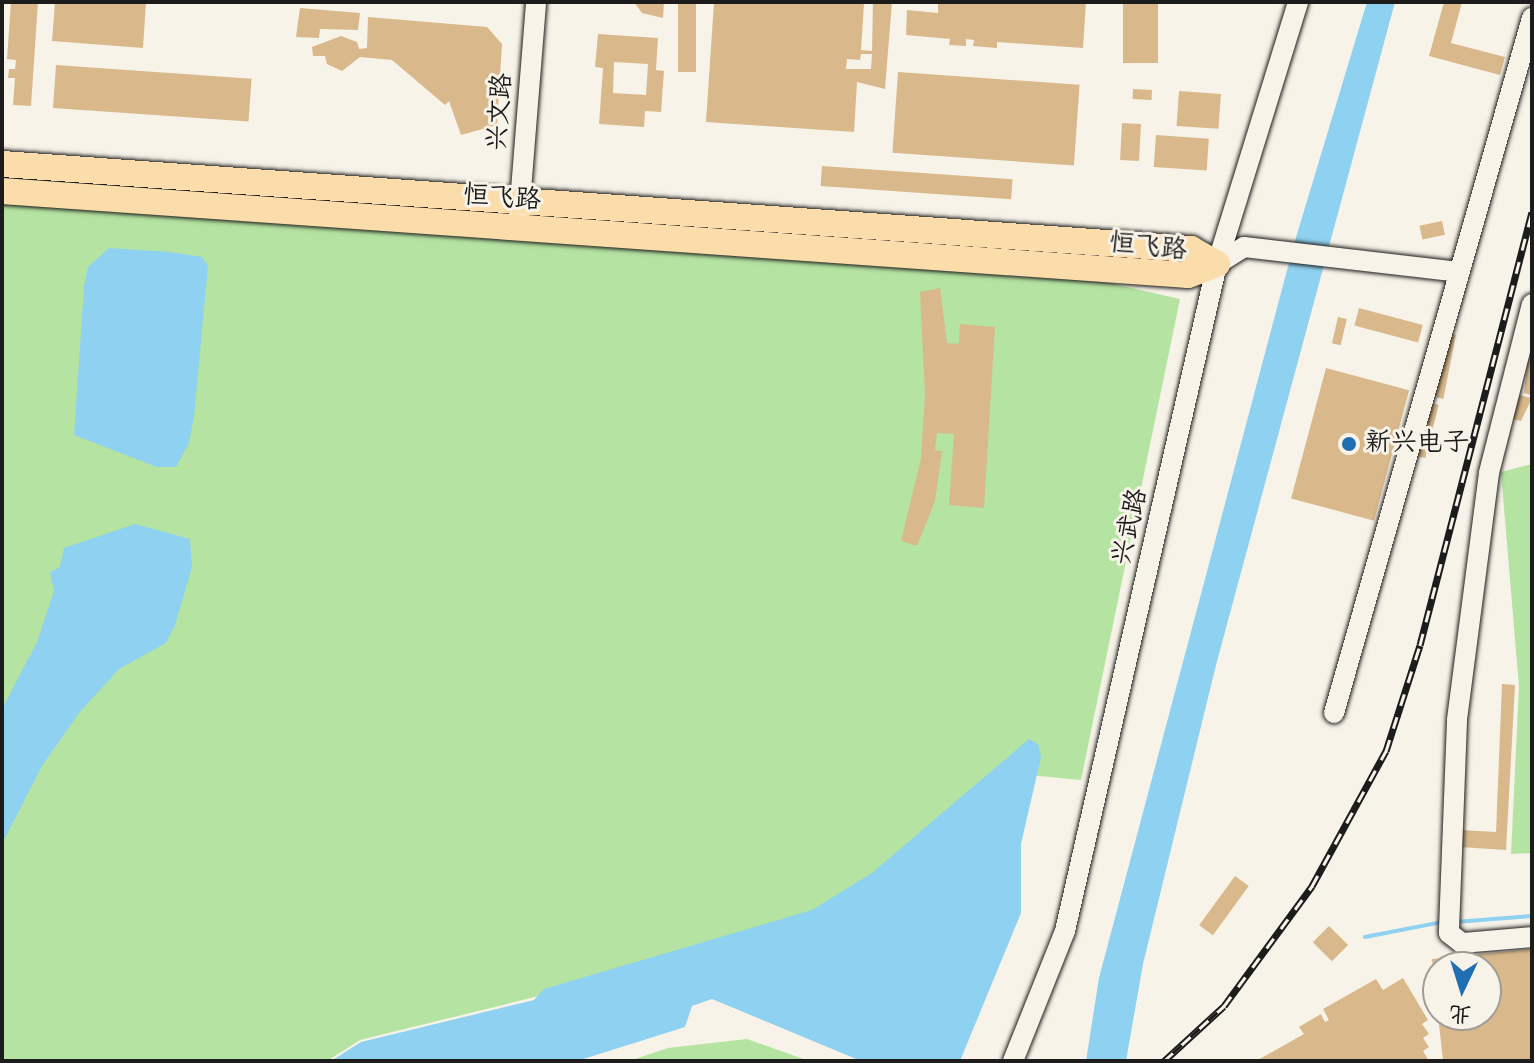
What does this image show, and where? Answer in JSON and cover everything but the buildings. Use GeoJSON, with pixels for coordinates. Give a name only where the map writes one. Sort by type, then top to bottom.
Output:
{"type":"FeatureCollection","features":[{"type":"Feature","properties":{"kind":"main road","name":"恒飞路"},"geometry":{"type":"LineString","coordinates":[[2,164],[1188,275],[1217,264]]}},
{"type":"Feature","properties":{"kind":"main road","name":"恒飞路"},"geometry":{"type":"LineString","coordinates":[[2,191],[519,214]]}},
{"type":"Feature","properties":{"kind":"street","name":"兴文路"},"geometry":{"type":"LineString","coordinates":[[519,214],[536,2]]}},
{"type":"Feature","properties":{"kind":"street","name":"兴武路"},"geometry":{"type":"LineString","coordinates":[[1013,1061],[1065,931],[1217,264],[1298,2]]}},
{"type":"Feature","properties":{"kind":"street"},"geometry":{"type":"LineString","coordinates":[[1334,713],[1459,272],[1484,200],[1532,18]]}},
{"type":"Feature","properties":{"kind":"street"},"geometry":{"type":"LineString","coordinates":[[1217,264],[1244,247],[1350,256],[1459,272]]}},
{"type":"Feature","properties":{"kind":"street"},"geometry":{"type":"LineString","coordinates":[[1532,304],[1489,473],[1457,721],[1449,933],[1462,943],[1532,937]]}},
{"type":"Feature","properties":{"kind":"green space"},"geometry":{"type":"Polygon","coordinates":[[[2,203],[1096,280],[1180,299],[1081,780],[1008,773],[892,879],[775,938],[360,1040],[327,1061],[2,1061],[2,203]]]}},
{"type":"Feature","properties":{"kind":"green space"},"geometry":{"type":"Polygon","coordinates":[[[1532,464],[1532,853],[1511,854],[1519,687],[1501,472],[1532,464]]]}},
{"type":"Feature","properties":{"kind":"green space"},"geometry":{"type":"Polygon","coordinates":[[[747,1039],[809,1061],[629,1061],[668,1048],[747,1039]]]}},
{"type":"Feature","properties":{"kind":"water"},"geometry":{"type":"Polygon","coordinates":[[[1367,2],[1395,2],[1216,665],[1143,964],[1126,1061],[1086,1061],[1099,978],[1294,244],[1367,2]]]}},
{"type":"Feature","properties":{"kind":"water"},"geometry":{"type":"Polygon","coordinates":[[[109,248],[202,257],[208,266],[194,416],[189,443],[176,467],[157,467],[74,435],[84,287],[88,267],[109,248]]]}},
{"type":"Feature","properties":{"kind":"water"},"geometry":{"type":"Polygon","coordinates":[[[135,524],[190,539],[192,567],[175,625],[166,643],[119,669],[79,713],[42,766],[2,844],[2,709],[37,642],[54,591],[50,572],[60,567],[64,548],[135,524]]]}},
{"type":"Feature","properties":{"kind":"water"},"geometry":{"type":"Polygon","coordinates":[[[1029,739],[1038,744],[1041,757],[1021,844],[1021,913],[960,1061],[861,1061],[712,999],[692,1006],[685,1027],[577,1061],[331,1061],[361,1042],[534,1000],[544,989],[812,910],[872,873],[1029,739]]]}},
{"type":"Feature","properties":{"kind":"waterway"},"geometry":{"type":"LineString","coordinates":[[1455,922],[1532,916]]}},
{"type":"Feature","properties":{"kind":"waterway"},"geometry":{"type":"LineString","coordinates":[[1365,937],[1442,922]]}},
{"type":"Feature","properties":{"kind":"railway"},"geometry":{"type":"LineString","coordinates":[[1164,1061],[1224,1006],[1312,886],[1386,751],[1420,645],[1532,212]]}},
{"type":"Feature","properties":{"kind":"place","name":"新兴电子"},"geometry":{"type":"Point","coordinates":[1349,444]}}]}
